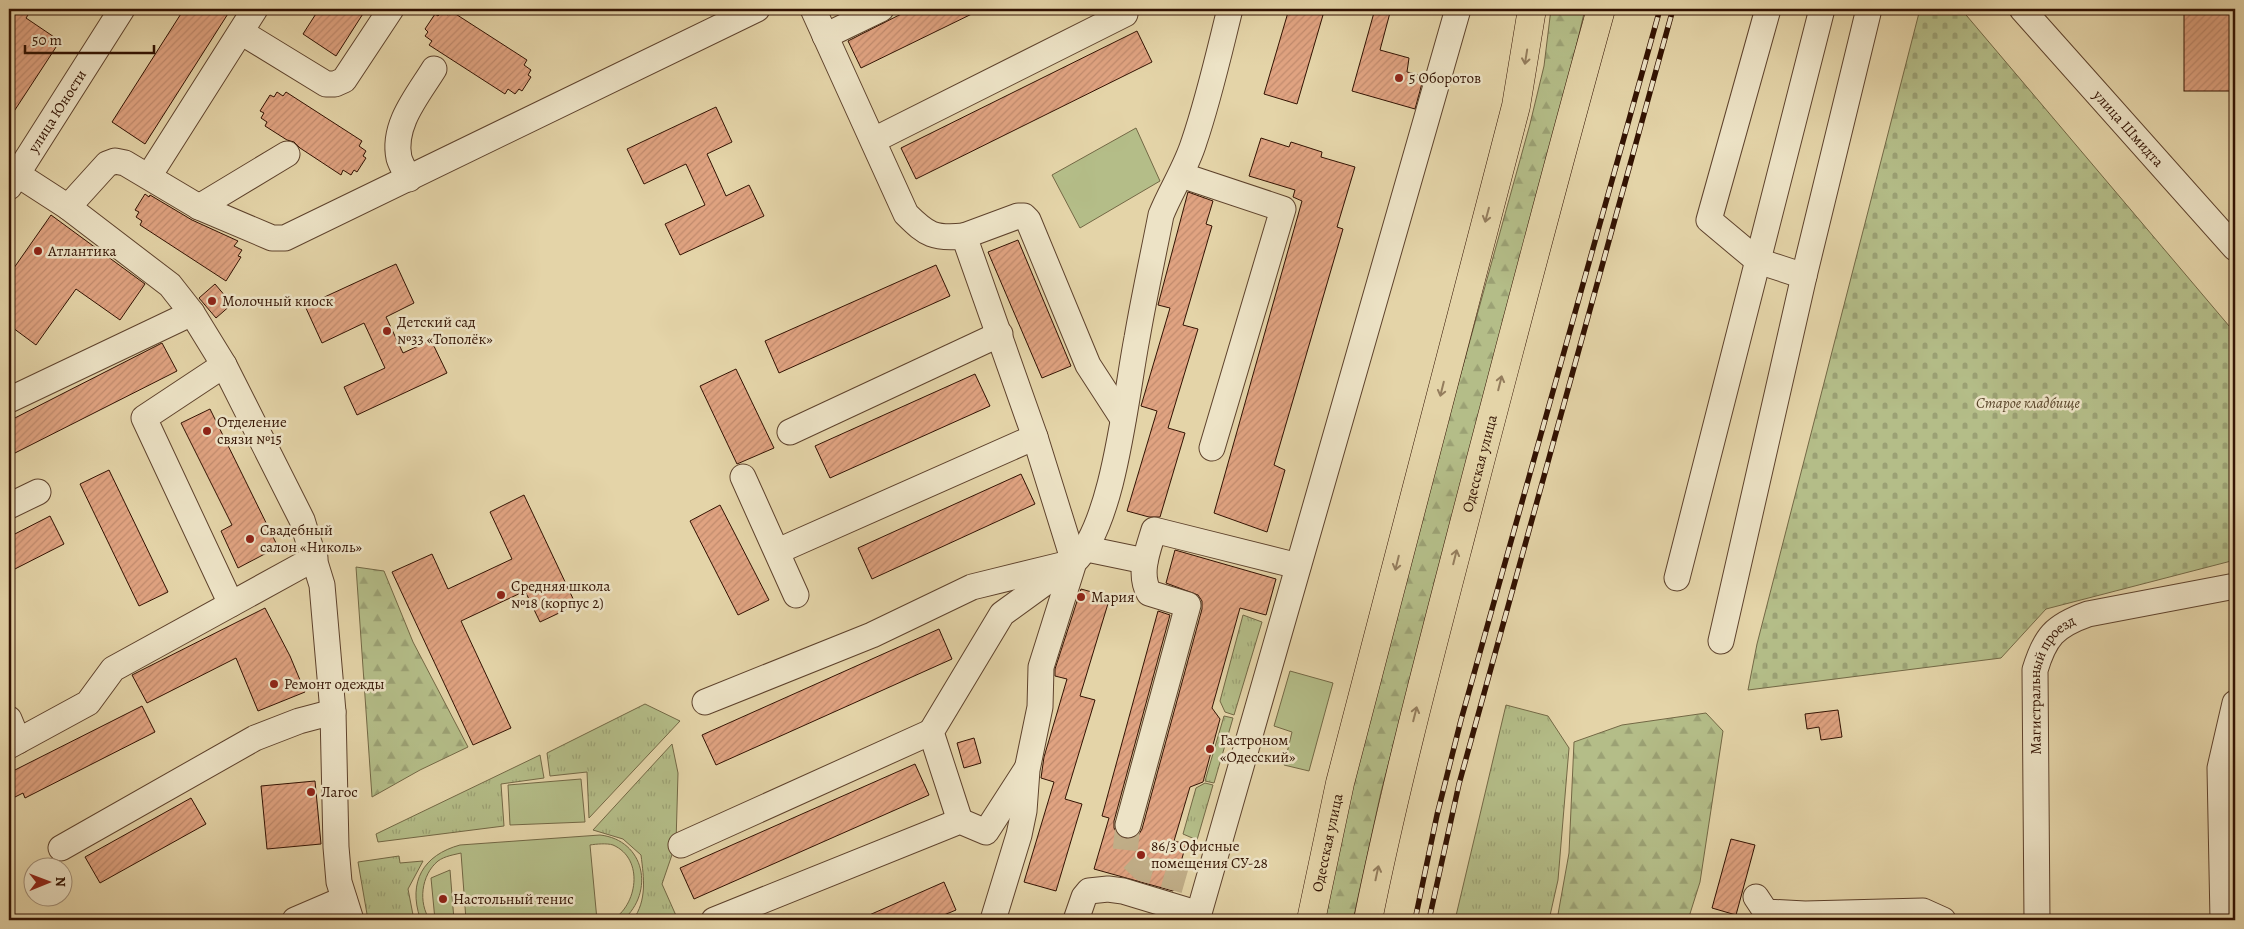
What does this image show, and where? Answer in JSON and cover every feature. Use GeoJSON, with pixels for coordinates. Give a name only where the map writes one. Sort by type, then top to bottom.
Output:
{"type":"FeatureCollection","features":[{"type":"Feature","properties":{"kind":"main road","name":"Одесская улица"},"geometry":{"type":"LineString","coordinates":[[1311,920],[1340,783],[1516,106],[1532,9]]}},
{"type":"Feature","properties":{"kind":"main road","name":"Одесская улица"},"geometry":{"type":"LineString","coordinates":[[1368,920],[1389,814],[1536,244],[1601,9]]}},
{"type":"Feature","properties":{"kind":"street"},"geometry":{"type":"LineString","coordinates":[[149,176],[256,9]]}},
{"type":"Feature","properties":{"kind":"street"},"geometry":{"type":"LineString","coordinates":[[241,32],[326,84],[335,84],[344,80],[391,9]]}},
{"type":"Feature","properties":{"kind":"street"},"geometry":{"type":"LineString","coordinates":[[68,207],[106,164],[115,161],[125,163],[149,176],[199,207],[272,238],[285,238],[409,180],[757,9]]}},
{"type":"Feature","properties":{"kind":"street"},"geometry":{"type":"LineString","coordinates":[[813,9],[906,214],[922,230],[932,236],[944,238],[964,236],[1018,216],[1024,216],[1028,220],[1088,365],[1123,420]]}},
{"type":"Feature","properties":{"kind":"street"},"geometry":{"type":"LineString","coordinates":[[825,36],[881,9]]}},
{"type":"Feature","properties":{"kind":"street"},"geometry":{"type":"LineString","coordinates":[[993,920],[1020,835],[1027,770],[1040,707],[1041,667],[1080,556],[1096,533],[1123,420],[1161,215],[1171,191],[1181,175],[1194,142],[1230,9]]}},
{"type":"Feature","properties":{"kind":"street"},"geometry":{"type":"LineString","coordinates":[[1076,920],[1084,897],[1089,892],[1108,889],[1198,917],[1196,884],[1298,566],[1458,9]]}},
{"type":"Feature","properties":{"kind":"street"},"geometry":{"type":"LineString","coordinates":[[1768,9],[1710,220],[1758,261],[1804,276]]}},
{"type":"Feature","properties":{"kind":"street"},"geometry":{"type":"LineString","coordinates":[[1677,578],[1822,9]]}},
{"type":"Feature","properties":{"kind":"street"},"geometry":{"type":"LineString","coordinates":[[1721,641],[1804,276],[1869,9]]}},
{"type":"Feature","properties":{"kind":"street","name":"улица Шмидта"},"geometry":{"type":"LineString","coordinates":[[2022,9],[2235,248]]}},
{"type":"Feature","properties":{"kind":"street","name":"улица Юности"},"geometry":{"type":"LineString","coordinates":[[13,181],[117,11]]}},
{"type":"Feature","properties":{"kind":"street"},"geometry":{"type":"LineString","coordinates":[[874,140],[1125,14]]}},
{"type":"Feature","properties":{"kind":"street"},"geometry":{"type":"LineString","coordinates":[[409,180],[399,158],[399,133],[408,110],[434,69]]}},
{"type":"Feature","properties":{"kind":"street"},"geometry":{"type":"LineString","coordinates":[[199,207],[287,154]]}},
{"type":"Feature","properties":{"kind":"street"},"geometry":{"type":"LineString","coordinates":[[1181,175],[1283,209],[1212,448]]}},
{"type":"Feature","properties":{"kind":"street"},"geometry":{"type":"LineString","coordinates":[[13,181],[68,207],[170,285],[192,312],[224,365],[302,520],[322,585],[333,712],[336,847],[339,882],[348,909],[295,920]]}},
{"type":"Feature","properties":{"kind":"street"},"geometry":{"type":"LineString","coordinates":[[964,236],[1080,556]]}},
{"type":"Feature","properties":{"kind":"street"},"geometry":{"type":"LineString","coordinates":[[9,400],[192,312]]}},
{"type":"Feature","properties":{"kind":"street"},"geometry":{"type":"LineString","coordinates":[[790,432],[1000,334]]}},
{"type":"Feature","properties":{"kind":"street"},"geometry":{"type":"LineString","coordinates":[[224,365],[144,418],[231,604]]}},
{"type":"Feature","properties":{"kind":"street"},"geometry":{"type":"LineString","coordinates":[[778,551],[1035,436]]}},
{"type":"Feature","properties":{"kind":"street"},"geometry":{"type":"LineString","coordinates":[[744,477],[796,595]]}},
{"type":"Feature","properties":{"kind":"street"},"geometry":{"type":"LineString","coordinates":[[9,506],[38,492]]}},
{"type":"Feature","properties":{"kind":"street"},"geometry":{"type":"LineString","coordinates":[[1128,824],[1188,605],[1149,592],[1143,583],[1145,561],[1154,530],[1298,566]]}},
{"type":"Feature","properties":{"kind":"street"},"geometry":{"type":"LineString","coordinates":[[705,702],[872,635],[972,587],[1080,556],[1145,561]]}},
{"type":"Feature","properties":{"kind":"street"},"geometry":{"type":"LineString","coordinates":[[681,845],[931,732],[1002,614],[1080,556]]}},
{"type":"Feature","properties":{"kind":"street"},"geometry":{"type":"LineString","coordinates":[[12,735],[88,703],[112,669],[315,558]]}},
{"type":"Feature","properties":{"kind":"street","name":"Магистральный проезд"},"geometry":{"type":"LineString","coordinates":[[2036,920],[2035,670],[2046,640],[2056,629],[2069,621],[2088,614],[2235,586]]}},
{"type":"Feature","properties":{"kind":"street"},"geometry":{"type":"LineString","coordinates":[[2223,920],[2220,768],[2235,703]]}},
{"type":"Feature","properties":{"kind":"street"},"geometry":{"type":"LineString","coordinates":[[61,848],[255,738],[299,721],[333,712]]}},
{"type":"Feature","properties":{"kind":"street"},"geometry":{"type":"LineString","coordinates":[[931,732],[960,821]]}},
{"type":"Feature","properties":{"kind":"street"},"geometry":{"type":"LineString","coordinates":[[714,920],[960,821],[986,832],[1027,770]]}},
{"type":"Feature","properties":{"kind":"street"},"geometry":{"type":"LineString","coordinates":[[1756,898],[1766,912],[1805,914],[1922,911],[1943,920]]}},
{"type":"Feature","properties":{"kind":"green space"},"geometry":{"type":"Polygon","coordinates":[[[1551,9],[1585,9],[1524,268],[1452,523],[1381,792],[1353,920],[1319,920],[1384,651],[1530,124],[1544,66],[1551,9]]]}},
{"type":"Feature","properties":{"kind":"green space","name":"Старое кладбище"},"geometry":{"type":"Polygon","coordinates":[[[1920,9],[1961,9],[2235,333],[2235,560],[2046,609],[2001,658],[1748,690],[1757,644],[1920,9]]]}},
{"type":"Feature","properties":{"kind":"green space"},"geometry":{"type":"Polygon","coordinates":[[[1136,128],[1160,181],[1080,228],[1052,175],[1136,128]]]}},
{"type":"Feature","properties":{"kind":"green space"},"geometry":{"type":"Polygon","coordinates":[[[356,567],[384,571],[413,642],[468,747],[420,770],[372,797],[356,567]]]}},
{"type":"Feature","properties":{"kind":"green space"},"geometry":{"type":"Polygon","coordinates":[[[1243,615],[1262,622],[1234,715],[1225,712],[1220,701],[1243,615]]]}},
{"type":"Feature","properties":{"kind":"green space"},"geometry":{"type":"Polygon","coordinates":[[[1290,671],[1333,683],[1309,771],[1284,765],[1292,732],[1274,726],[1290,671]]]}},
{"type":"Feature","properties":{"kind":"green space"},"geometry":{"type":"Polygon","coordinates":[[[645,704],[680,721],[589,818],[587,772],[550,776],[547,753],[645,704]]]}},
{"type":"Feature","properties":{"kind":"green space"},"geometry":{"type":"Polygon","coordinates":[[[1506,705],[1548,716],[1569,748],[1558,880],[1549,920],[1455,920],[1506,705]]]}},
{"type":"Feature","properties":{"kind":"green space"},"geometry":{"type":"Polygon","coordinates":[[[1706,713],[1723,731],[1700,882],[1688,920],[1557,920],[1569,853],[1574,742],[1622,725],[1706,713]]]}},
{"type":"Feature","properties":{"kind":"green space"},"geometry":{"type":"Polygon","coordinates":[[[1224,716],[1233,718],[1214,783],[1205,781],[1224,716]]]}},
{"type":"Feature","properties":{"kind":"green space"},"geometry":{"type":"Polygon","coordinates":[[[672,744],[678,773],[676,843],[662,884],[678,920],[633,920],[641,905],[643,889],[641,855],[623,839],[593,830],[672,744]]]}},
{"type":"Feature","properties":{"kind":"green space"},"geometry":{"type":"Polygon","coordinates":[[[540,755],[544,778],[501,784],[504,826],[378,842],[376,834],[540,755]]]}},
{"type":"Feature","properties":{"kind":"green space"},"geometry":{"type":"Polygon","coordinates":[[[581,779],[585,822],[510,825],[508,785],[581,779]]]}},
{"type":"Feature","properties":{"kind":"green space"},"geometry":{"type":"Polygon","coordinates":[[[1205,783],[1213,785],[1197,840],[1183,834],[1196,788],[1205,783]]]}},
{"type":"Feature","properties":{"kind":"green space"},"geometry":{"type":"Polygon","coordinates":[[[600,835],[615,839],[627,846],[635,857],[640,869],[642,882],[639,896],[633,909],[623,920],[612,920],[621,913],[632,894],[633,871],[630,861],[623,852],[613,845],[605,844],[590,845],[597,920],[466,920],[461,853],[441,859],[432,867],[423,889],[424,906],[430,920],[420,918],[416,893],[418,882],[428,863],[447,850],[460,845],[600,835]]]}},
{"type":"Feature","properties":{"kind":"green space"},"geometry":{"type":"Polygon","coordinates":[[[399,856],[400,863],[423,861],[408,889],[414,920],[368,920],[358,862],[399,856]]]}},
{"type":"Feature","properties":{"kind":"green space","name":"Настольный тенис"},"geometry":{"type":"Polygon","coordinates":[[[450,870],[454,920],[435,920],[431,878],[450,870]]]}},
{"type":"Feature","properties":{"kind":"building"},"geometry":{"type":"Polygon","coordinates":[[[9,9],[32,9],[26,18],[60,41],[9,119],[9,9]]]}},
{"type":"Feature","properties":{"kind":"building"},"geometry":{"type":"Polygon","coordinates":[[[184,9],[231,9],[145,144],[112,122],[184,9]]]}},
{"type":"Feature","properties":{"kind":"building"},"geometry":{"type":"Polygon","coordinates":[[[319,9],[366,9],[336,56],[303,34],[319,9]]]}},
{"type":"Feature","properties":{"kind":"building"},"geometry":{"type":"Polygon","coordinates":[[[911,9],[982,9],[861,68],[848,41],[911,9]]]}},
{"type":"Feature","properties":{"kind":"building"},"geometry":{"type":"Polygon","coordinates":[[[1289,9],[1302,9],[1323,15],[1297,104],[1264,94],[1289,9]]]}},
{"type":"Feature","properties":{"kind":"building"},"geometry":{"type":"Polygon","coordinates":[[[1375,9],[1391,9],[1380,50],[1409,58],[1407,72],[1424,76],[1415,109],[1352,91],[1375,9]]]}},
{"type":"Feature","properties":{"kind":"building"},"geometry":{"type":"Polygon","coordinates":[[[2184,9],[2235,9],[2235,91],[2184,91],[2184,9]]]}},
{"type":"Feature","properties":{"kind":"building"},"geometry":{"type":"Polygon","coordinates":[[[442,11],[448,15],[451,11],[527,60],[524,65],[531,70],[528,75],[531,77],[522,91],[519,89],[515,94],[508,89],[505,94],[429,45],[432,41],[425,36],[428,32],[425,29],[435,14],[438,16],[442,11]]]}},
{"type":"Feature","properties":{"kind":"building"},"geometry":{"type":"Polygon","coordinates":[[[1137,31],[1152,62],[916,179],[901,148],[1137,31]]]}},
{"type":"Feature","properties":{"kind":"building"},"geometry":{"type":"Polygon","coordinates":[[[277,92],[283,96],[286,92],[362,141],[359,146],[366,151],[363,156],[366,158],[357,172],[354,170],[351,175],[343,170],[341,175],[294,142],[287,140],[265,126],[267,122],[261,118],[264,113],[260,111],[270,95],[274,97],[277,92]]]}},
{"type":"Feature","properties":{"kind":"building"},"geometry":{"type":"Polygon","coordinates":[[[716,107],[732,142],[707,154],[726,196],[749,185],[764,216],[680,255],[665,224],[705,205],[686,164],[644,184],[627,149],[716,107]]]}},
{"type":"Feature","properties":{"kind":"building"},"geometry":{"type":"Polygon","coordinates":[[[1261,138],[1289,147],[1291,142],[1322,152],[1321,157],[1355,167],[1337,227],[1343,229],[1274,465],[1285,470],[1267,532],[1214,513],[1302,201],[1293,197],[1295,190],[1249,176],[1261,138]]]}},
{"type":"Feature","properties":{"kind":"building"},"geometry":{"type":"Polygon","coordinates":[[[1188,192],[1213,201],[1206,224],[1212,226],[1183,325],[1198,329],[1168,428],[1185,433],[1160,517],[1149,517],[1127,511],[1157,411],[1141,406],[1170,308],[1158,305],[1188,192]]]}},
{"type":"Feature","properties":{"kind":"building"},"geometry":{"type":"Polygon","coordinates":[[[145,194],[149,197],[150,195],[192,220],[238,241],[234,246],[242,250],[238,256],[241,257],[226,281],[140,225],[142,221],[136,217],[139,212],[135,210],[145,194]]]}},
{"type":"Feature","properties":{"kind":"building"},"geometry":{"type":"Polygon","coordinates":[[[51,215],[145,284],[120,320],[76,289],[36,345],[9,325],[9,275],[51,215]]]}},
{"type":"Feature","properties":{"kind":"building"},"geometry":{"type":"Polygon","coordinates":[[[1018,240],[1071,366],[1042,378],[988,252],[1018,240]]]}},
{"type":"Feature","properties":{"kind":"building"},"geometry":{"type":"Polygon","coordinates":[[[396,264],[414,303],[386,317],[403,353],[431,340],[447,373],[357,415],[344,387],[385,368],[364,323],[322,343],[305,306],[396,264]]]}},
{"type":"Feature","properties":{"kind":"building"},"geometry":{"type":"Polygon","coordinates":[[[936,265],[950,296],[779,373],[765,341],[936,265]]]}},
{"type":"Feature","properties":{"kind":"building"},"geometry":{"type":"Polygon","coordinates":[[[215,284],[232,304],[216,318],[199,298],[215,284]]]}},
{"type":"Feature","properties":{"kind":"building"},"geometry":{"type":"Polygon","coordinates":[[[162,343],[177,371],[9,456],[9,421],[162,343]]]}},
{"type":"Feature","properties":{"kind":"building"},"geometry":{"type":"Polygon","coordinates":[[[736,369],[774,448],[737,464],[700,386],[736,369]]]}},
{"type":"Feature","properties":{"kind":"building"},"geometry":{"type":"Polygon","coordinates":[[[975,374],[990,406],[830,478],[815,446],[975,374]]]}},
{"type":"Feature","properties":{"kind":"building"},"geometry":{"type":"Polygon","coordinates":[[[210,409],[278,547],[238,568],[221,531],[232,525],[181,423],[210,409]]]}},
{"type":"Feature","properties":{"kind":"building"},"geometry":{"type":"Polygon","coordinates":[[[109,470],[168,592],[139,606],[80,484],[109,470]]]}},
{"type":"Feature","properties":{"kind":"building"},"geometry":{"type":"Polygon","coordinates":[[[1021,474],[1035,504],[872,579],[858,548],[1021,474]]]}},
{"type":"Feature","properties":{"kind":"building"},"geometry":{"type":"Polygon","coordinates":[[[524,495],[576,605],[540,622],[525,591],[461,621],[511,728],[473,745],[392,572],[432,554],[448,589],[512,559],[490,512],[524,495]]]}},
{"type":"Feature","properties":{"kind":"building"},"geometry":{"type":"Polygon","coordinates":[[[720,505],[769,600],[738,615],[690,521],[720,505]]]}},
{"type":"Feature","properties":{"kind":"building"},"geometry":{"type":"Polygon","coordinates":[[[50,516],[64,544],[9,572],[9,537],[50,516]]]}},
{"type":"Feature","properties":{"kind":"building"},"geometry":{"type":"Polygon","coordinates":[[[1175,550],[1276,579],[1266,615],[1240,608],[1212,708],[1220,719],[1203,782],[1190,787],[1174,841],[1186,844],[1173,891],[1094,869],[1109,818],[1102,816],[1158,611],[1170,615],[1114,821],[1114,828],[1118,835],[1125,839],[1138,836],[1142,829],[1202,609],[1202,601],[1198,595],[1166,583],[1175,550]]]}},
{"type":"Feature","properties":{"kind":"building"},"geometry":{"type":"Polygon","coordinates":[[[1081,589],[1110,597],[1080,696],[1095,700],[1065,799],[1082,804],[1056,891],[1024,882],[1054,782],[1041,778],[1044,757],[1067,679],[1055,676],[1055,669],[1081,589]]]}},
{"type":"Feature","properties":{"kind":"building"},"geometry":{"type":"Polygon","coordinates":[[[265,608],[290,656],[305,692],[258,711],[236,658],[147,703],[132,675],[265,608]]]}},
{"type":"Feature","properties":{"kind":"building"},"geometry":{"type":"Polygon","coordinates":[[[939,629],[952,659],[716,765],[702,735],[939,629]]]}},
{"type":"Feature","properties":{"kind":"building"},"geometry":{"type":"Polygon","coordinates":[[[142,706],[155,732],[25,798],[23,793],[9,800],[9,773],[142,706]]]}},
{"type":"Feature","properties":{"kind":"building"},"geometry":{"type":"Polygon","coordinates":[[[1838,710],[1842,737],[1821,740],[1819,727],[1807,729],[1805,714],[1838,710]]]}},
{"type":"Feature","properties":{"kind":"building"},"geometry":{"type":"Polygon","coordinates":[[[974,738],[981,763],[964,768],[957,743],[974,738]]]}},
{"type":"Feature","properties":{"kind":"building"},"geometry":{"type":"Polygon","coordinates":[[[915,764],[929,795],[694,899],[680,868],[915,764]]]}},
{"type":"Feature","properties":{"kind":"building"},"geometry":{"type":"Polygon","coordinates":[[[315,781],[321,844],[267,849],[261,786],[315,781]]]}},
{"type":"Feature","properties":{"kind":"building"},"geometry":{"type":"Polygon","coordinates":[[[191,798],[206,824],[100,883],[85,857],[191,798]]]}},
{"type":"Feature","properties":{"kind":"building"},"geometry":{"type":"Polygon","coordinates":[[[1731,839],[1755,845],[1736,915],[1712,908],[1731,839]]]}},
{"type":"Feature","properties":{"kind":"building"},"geometry":{"type":"Polygon","coordinates":[[[944,882],[956,910],[932,920],[858,920],[944,882]]]}},
{"type":"Feature","properties":{"kind":"tunnel"},"geometry":{"type":"LineString","coordinates":[[1128,825],[1125,852],[1143,869],[1185,881]]}},
{"type":"Feature","properties":{"kind":"railway"},"geometry":{"type":"LineString","coordinates":[[1415,920],[1437,815],[1461,720],[1660,9]]}},
{"type":"Feature","properties":{"kind":"railway"},"geometry":{"type":"LineString","coordinates":[[1429,920],[1459,784],[1673,9]]}},
{"type":"Feature","properties":{"kind":"place","name":"5 Оборотов"},"geometry":{"type":"Point","coordinates":[1399,78]}},
{"type":"Feature","properties":{"kind":"place","name":"Атлантика"},"geometry":{"type":"Point","coordinates":[38,251]}},
{"type":"Feature","properties":{"kind":"place","name":"Молочный киоск"},"geometry":{"type":"Point","coordinates":[212,301]}},
{"type":"Feature","properties":{"kind":"place","name":"Детский сад №33 «Тополёк»"},"geometry":{"type":"Point","coordinates":[387,331]}},
{"type":"Feature","properties":{"kind":"place","name":"Отделение связи №15"},"geometry":{"type":"Point","coordinates":[207,431]}},
{"type":"Feature","properties":{"kind":"place","name":"Свадебный салон «Николь»"},"geometry":{"type":"Point","coordinates":[250,539]}},
{"type":"Feature","properties":{"kind":"place","name":"Средняя школа №18 (корпус 2)"},"geometry":{"type":"Point","coordinates":[501,595]}},
{"type":"Feature","properties":{"kind":"place","name":"Мария"},"geometry":{"type":"Point","coordinates":[1081,597]}},
{"type":"Feature","properties":{"kind":"place","name":"Ремонт одежды"},"geometry":{"type":"Point","coordinates":[274,684]}},
{"type":"Feature","properties":{"kind":"place","name":"Гастроном «Одесский»"},"geometry":{"type":"Point","coordinates":[1210,749]}},
{"type":"Feature","properties":{"kind":"place","name":"Лагос"},"geometry":{"type":"Point","coordinates":[311,792]}},
{"type":"Feature","properties":{"kind":"place","name":"86/3 Офисные помещения СУ-28"},"geometry":{"type":"Point","coordinates":[1141,855]}},
{"type":"Feature","properties":{"kind":"place","name":"Настольный тенис"},"geometry":{"type":"Point","coordinates":[443,899]}}]}
